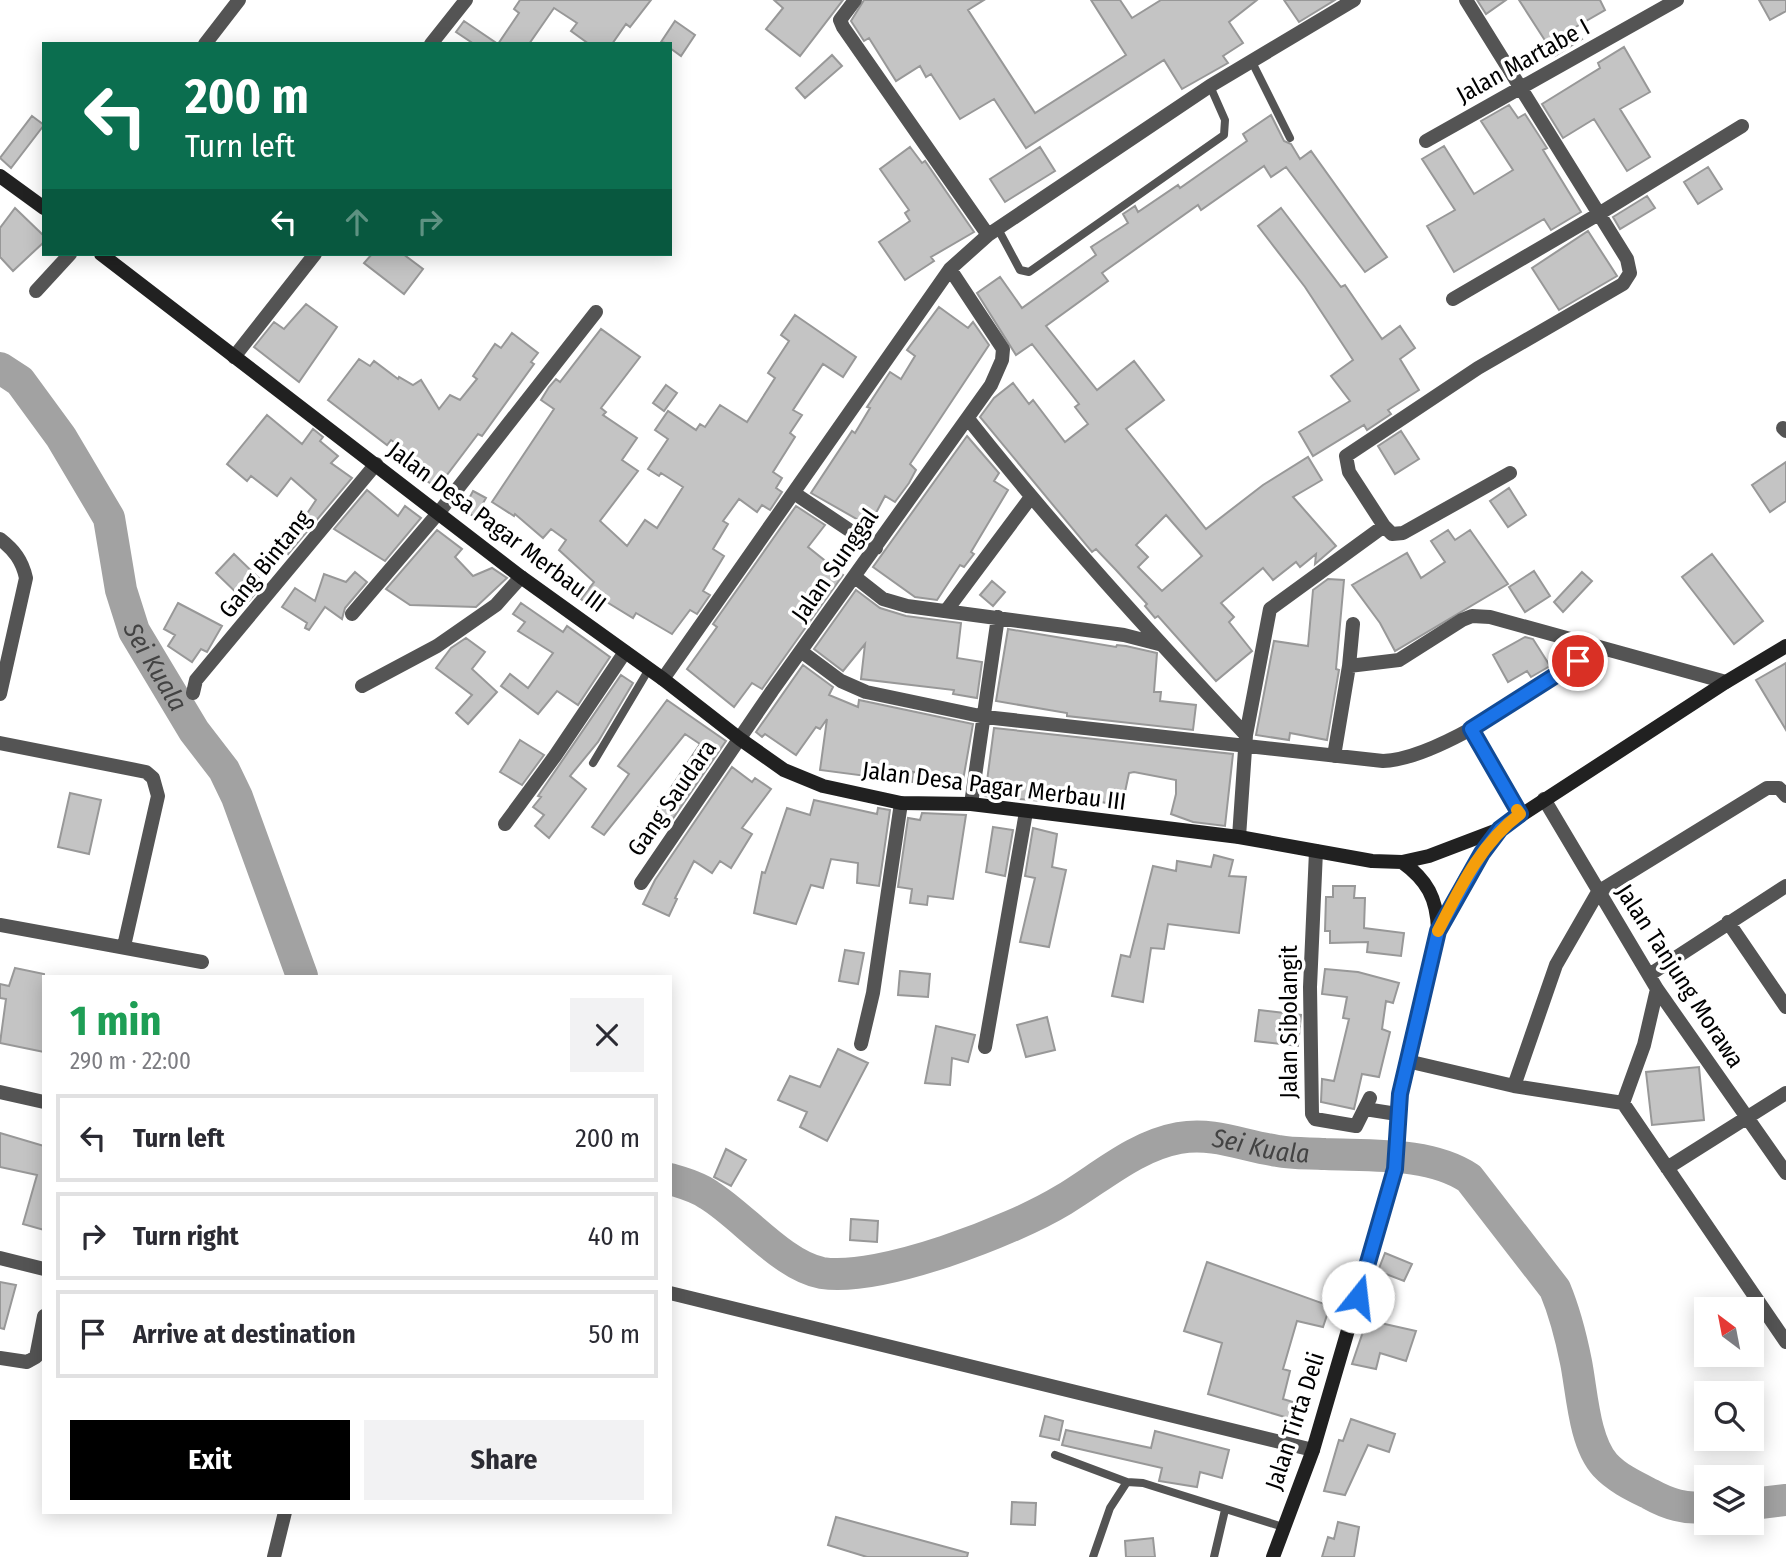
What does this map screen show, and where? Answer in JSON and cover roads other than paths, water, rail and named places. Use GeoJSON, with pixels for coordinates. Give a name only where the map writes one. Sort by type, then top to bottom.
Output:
{"type":"FeatureCollection","features":[{"type":"Feature","properties":{"kind":"street"},"geometry":{"type":"LineString","coordinates":[[207,42],[239,0]]}},
{"type":"Feature","properties":{"kind":"street"},"geometry":{"type":"LineString","coordinates":[[433,42],[466,0]]}},
{"type":"Feature","properties":{"kind":"street"},"geometry":{"type":"LineString","coordinates":[[855,0],[840,20],[843,27],[993,232]]}},
{"type":"Feature","properties":{"kind":"street"},"geometry":{"type":"LineString","coordinates":[[663,679],[950,269],[993,232],[1210,86],[1354,0]]}},
{"type":"Feature","properties":{"kind":"street"},"geometry":{"type":"LineString","coordinates":[[1466,0],[1597,215],[1627,259],[1630,273],[1623,284],[1478,368],[1346,456],[1349,472],[1392,534],[1403,533],[1510,473]]}},
{"type":"Feature","properties":{"kind":"street","name":"Jalan Martabe I"},"geometry":{"type":"LineString","coordinates":[[1426,141],[1677,0]]}},
{"type":"Feature","properties":{"kind":"street"},"geometry":{"type":"LineString","coordinates":[[1452,299],[1597,215],[1742,126]]}},
{"type":"Feature","properties":{"kind":"street"},"geometry":{"type":"LineString","coordinates":[[0,176],[42,207]]}},
{"type":"Feature","properties":{"kind":"street"},"geometry":{"type":"LineString","coordinates":[[36,291],[68,256]]}},
{"type":"Feature","properties":{"kind":"street","name":"Jalan Desa Pagar Merbau III"},"geometry":{"type":"LineString","coordinates":[[104,256],[440,511],[522,577],[663,679],[740,739],[784,770],[823,786],[901,803],[971,804],[1239,837],[1372,861],[1402,862],[1429,856],[1500,829],[1786,646]]}},
{"type":"Feature","properties":{"kind":"street"},"geometry":{"type":"LineString","coordinates":[[234,357],[313,256]]}},
{"type":"Feature","properties":{"kind":"street","name":"Jalan Sunggal"},"geometry":{"type":"LineString","coordinates":[[740,739],[902,508],[970,420],[991,385],[1002,360],[1003,349],[950,269]]}},
{"type":"Feature","properties":{"kind":"street"},"geometry":{"type":"LineString","coordinates":[[352,614],[440,511],[596,312]]}},
{"type":"Feature","properties":{"kind":"street"},"geometry":{"type":"LineString","coordinates":[[970,420],[1031,497],[1247,741]]}},
{"type":"Feature","properties":{"kind":"street","name":"Gang Bintang"},"geometry":{"type":"LineString","coordinates":[[193,693],[196,680],[376,464]]}},
{"type":"Feature","properties":{"kind":"street"},"geometry":{"type":"LineString","coordinates":[[793,493],[876,548]]}},
{"type":"Feature","properties":{"kind":"street"},"geometry":{"type":"LineString","coordinates":[[946,611],[1031,497]]}},
{"type":"Feature","properties":{"kind":"street"},"geometry":{"type":"LineString","coordinates":[[1239,837],[1247,741],[1270,609],[1384,526]]}},
{"type":"Feature","properties":{"kind":"street"},"geometry":{"type":"LineString","coordinates":[[0,540],[13,549],[23,565],[26,578],[0,694]]}},
{"type":"Feature","properties":{"kind":"street"},"geometry":{"type":"LineString","coordinates":[[362,686],[437,646],[496,605],[522,577]]}},
{"type":"Feature","properties":{"kind":"street"},"geometry":{"type":"LineString","coordinates":[[855,578],[895,603],[1124,635],[1160,644]]}},
{"type":"Feature","properties":{"kind":"street"},"geometry":{"type":"LineString","coordinates":[[1349,666],[1399,660],[1462,620],[1482,615],[1726,682]]}},
{"type":"Feature","properties":{"kind":"street"},"geometry":{"type":"LineString","coordinates":[[971,804],[998,617]]}},
{"type":"Feature","properties":{"kind":"street"},"geometry":{"type":"LineString","coordinates":[[1334,756],[1353,624]]}},
{"type":"Feature","properties":{"kind":"street"},"geometry":{"type":"LineString","coordinates":[[802,652],[841,681],[866,692],[985,717],[1247,741],[1334,756],[1394,761],[1471,729],[1599,647]]}},
{"type":"Feature","properties":{"kind":"street"},"geometry":{"type":"LineString","coordinates":[[505,824],[625,652]]}},
{"type":"Feature","properties":{"kind":"street"},"geometry":{"type":"LineString","coordinates":[[1471,729],[1520,814]]}},
{"type":"Feature","properties":{"kind":"street","name":"Gang Saudara"},"geometry":{"type":"LineString","coordinates":[[641,883],[740,739]]}},
{"type":"Feature","properties":{"kind":"street"},"geometry":{"type":"LineString","coordinates":[[0,743],[146,772],[153,778],[158,796],[124,946]]}},
{"type":"Feature","properties":{"kind":"street"},"geometry":{"type":"LineString","coordinates":[[1514,1086],[1556,965],[1598,892],[1767,788],[1779,788],[1786,796]]}},
{"type":"Feature","properties":{"kind":"street","name":"Jalan Tanjung Morawa"},"geometry":{"type":"LineString","coordinates":[[1544,799],[1657,989],[1786,1174]]}},
{"type":"Feature","properties":{"kind":"street"},"geometry":{"type":"LineString","coordinates":[[861,1044],[873,993],[901,803]]}},
{"type":"Feature","properties":{"kind":"street"},"geometry":{"type":"LineString","coordinates":[[985,1047],[1026,811]]}},
{"type":"Feature","properties":{"kind":"street","name":"Jalan Tirta Deli"},"geometry":{"type":"LineString","coordinates":[[1273,1557],[1313,1450],[1395,1169],[1397,1117],[1407,1061],[1438,931],[1466,878],[1500,829]]}},
{"type":"Feature","properties":{"kind":"street","name":"Jalan Sibolangit"},"geometry":{"type":"LineString","coordinates":[[1316,851],[1310,987],[1312,1114],[1315,1119],[1356,1126],[1368,1103],[1397,1117]]}},
{"type":"Feature","properties":{"kind":"street","name":"Jalan Tirta Deli"},"geometry":{"type":"LineString","coordinates":[[1402,862],[1418,874],[1431,891],[1437,910],[1438,931]]}},
{"type":"Feature","properties":{"kind":"street"},"geometry":{"type":"LineString","coordinates":[[1648,975],[1786,886]]}},
{"type":"Feature","properties":{"kind":"street"},"geometry":{"type":"LineString","coordinates":[[1728,922],[1786,1007]]}},
{"type":"Feature","properties":{"kind":"street"},"geometry":{"type":"LineString","coordinates":[[0,925],[202,962]]}},
{"type":"Feature","properties":{"kind":"street"},"geometry":{"type":"LineString","coordinates":[[1623,1103],[1644,1045],[1657,989]]}},
{"type":"Feature","properties":{"kind":"street"},"geometry":{"type":"LineString","coordinates":[[1407,1061],[1514,1086],[1623,1103],[1786,1342]]}},
{"type":"Feature","properties":{"kind":"street"},"geometry":{"type":"LineString","coordinates":[[0,1091],[42,1102]]}},
{"type":"Feature","properties":{"kind":"street"},"geometry":{"type":"LineString","coordinates":[[1667,1168],[1786,1093]]}},
{"type":"Feature","properties":{"kind":"street"},"geometry":{"type":"LineString","coordinates":[[0,1258],[42,1268]]}},
{"type":"Feature","properties":{"kind":"street"},"geometry":{"type":"LineString","coordinates":[[672,1293],[1313,1450]]}},
{"type":"Feature","properties":{"kind":"street"},"geometry":{"type":"LineString","coordinates":[[0,1357],[27,1362],[36,1357],[42,1326]]}},
{"type":"Feature","properties":{"kind":"street"},"geometry":{"type":"LineString","coordinates":[[274,1557],[285,1514]]}},
{"type":"Feature","properties":{"kind":"lane"},"geometry":{"type":"LineString","coordinates":[[1251,60],[1290,138]]}},
{"type":"Feature","properties":{"kind":"lane"},"geometry":{"type":"LineString","coordinates":[[993,232],[1020,270],[1029,272],[1224,135],[1226,120],[1210,86]]}},
{"type":"Feature","properties":{"kind":"lane"},"geometry":{"type":"LineString","coordinates":[[593,763],[649,669]]}},
{"type":"Feature","properties":{"kind":"lane"},"geometry":{"type":"LineString","coordinates":[[1055,1455],[1127,1482],[1143,1483],[1283,1527]]}},
{"type":"Feature","properties":{"kind":"lane"},"geometry":{"type":"LineString","coordinates":[[1093,1557],[1110,1508],[1127,1482]]}},
{"type":"Feature","properties":{"kind":"lane"},"geometry":{"type":"LineString","coordinates":[[1214,1557],[1225,1510]]}},
{"type":"Feature","properties":{"kind":"waterway","name":"Sei Kuala"},"geometry":{"type":"LineString","coordinates":[[0,368],[20,381],[61,437],[109,518],[121,590],[134,631],[194,731],[224,770],[237,797],[302,975]]}},
{"type":"Feature","properties":{"kind":"waterway","name":"Sei Kuala"},"geometry":{"type":"LineString","coordinates":[[672,1180],[709,1195],[793,1261],[822,1273],[847,1274],[877,1270],[945,1252],[1012,1226],[1063,1200],[1133,1155],[1179,1138],[1205,1137],[1284,1152],[1400,1157],[1437,1164],[1469,1178],[1555,1289],[1572,1343],[1588,1430],[1605,1465],[1626,1481],[1663,1500],[1694,1507]]}},
{"type":"Feature","properties":{"kind":"waterway","name":"Sei Kuala"},"geometry":{"type":"LineString","coordinates":[[1764,1503],[1786,1500]]}}]}
